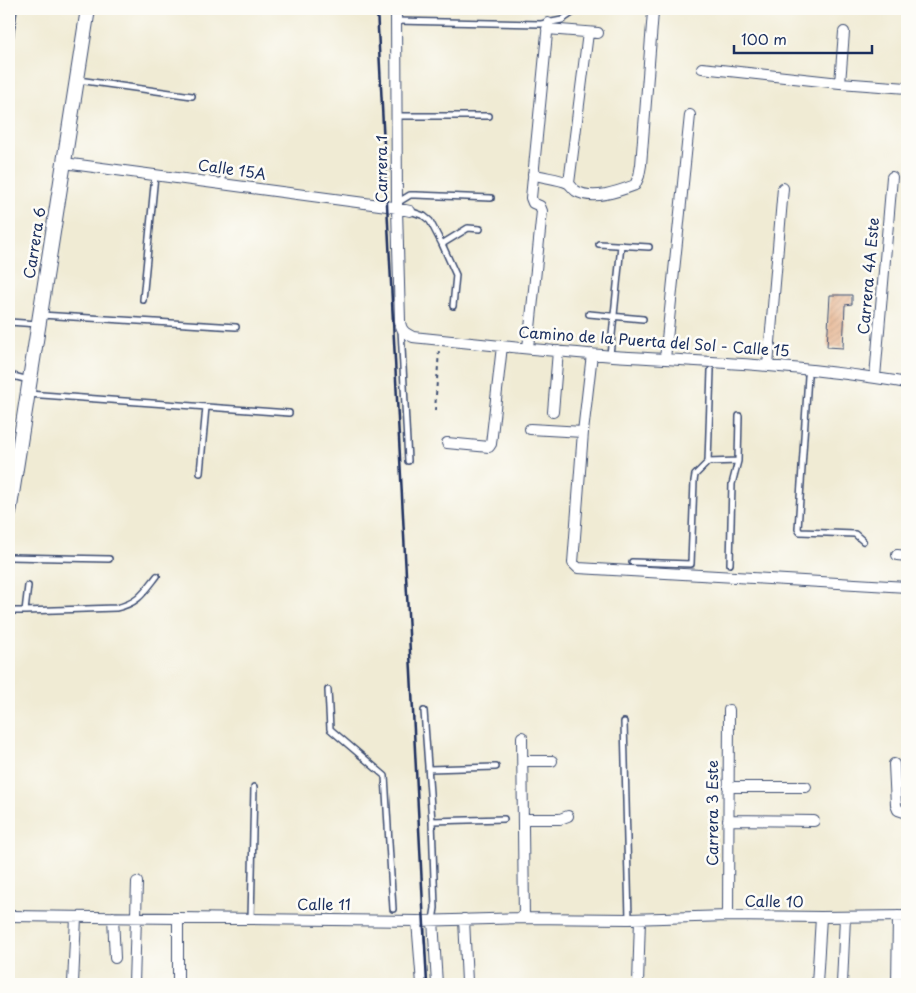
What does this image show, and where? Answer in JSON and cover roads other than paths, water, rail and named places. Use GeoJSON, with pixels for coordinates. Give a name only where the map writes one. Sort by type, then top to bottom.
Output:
{"type":"FeatureCollection","features":[{"type":"Feature","properties":{"kind":"main road","name":"Carrera 6"},"geometry":{"type":"LineString","coordinates":[[9,513],[88,9]]}},
{"type":"Feature","properties":{"kind":"street","name":"Carrera 1"},"geometry":{"type":"LineString","coordinates":[[396,9],[397,206],[401,328]]}},
{"type":"Feature","properties":{"kind":"street"},"geometry":{"type":"LineString","coordinates":[[533,174],[569,183],[576,191],[588,194],[620,191],[634,185],[640,176],[653,12]]}},
{"type":"Feature","properties":{"kind":"street"},"geometry":{"type":"LineString","coordinates":[[528,348],[542,211],[540,206],[531,202],[547,26],[593,33],[569,183]]}},
{"type":"Feature","properties":{"kind":"street"},"geometry":{"type":"LineString","coordinates":[[840,84],[844,32]]}},
{"type":"Feature","properties":{"kind":"street"},"geometry":{"type":"LineString","coordinates":[[702,68],[840,84],[907,88]]}},
{"type":"Feature","properties":{"kind":"street"},"geometry":{"type":"LineString","coordinates":[[665,359],[690,115]]}},
{"type":"Feature","properties":{"kind":"street","name":"Calle 15A"},"geometry":{"type":"LineString","coordinates":[[64,163],[397,206],[410,211]]}},
{"type":"Feature","properties":{"kind":"street","name":"Carrera 4A Este"},"geometry":{"type":"LineString","coordinates":[[875,377],[892,177]]}},
{"type":"Feature","properties":{"kind":"street"},"geometry":{"type":"LineString","coordinates":[[768,366],[783,188]]}},
{"type":"Feature","properties":{"kind":"street","name":"Camino de la Puerta del Sol - Calle 15"},"geometry":{"type":"LineString","coordinates":[[401,328],[405,334],[413,337],[440,340],[558,352],[665,359],[711,366],[768,366],[808,372],[875,377],[907,384]]}},
{"type":"Feature","properties":{"kind":"street"},"geometry":{"type":"LineString","coordinates":[[447,443],[489,447],[491,444],[502,346]]}},
{"type":"Feature","properties":{"kind":"street"},"geometry":{"type":"LineString","coordinates":[[552,412],[558,352]]}},
{"type":"Feature","properties":{"kind":"street"},"geometry":{"type":"LineString","coordinates":[[592,354],[583,432],[573,563],[578,568],[907,587]]}},
{"type":"Feature","properties":{"kind":"street"},"geometry":{"type":"LineString","coordinates":[[530,429],[583,432]]}},
{"type":"Feature","properties":{"kind":"street","name":"Carrera 3 Este"},"geometry":{"type":"LineString","coordinates":[[728,916],[729,710]]}},
{"type":"Feature","properties":{"kind":"street"},"geometry":{"type":"LineString","coordinates":[[522,737],[524,918]]}},
{"type":"Feature","properties":{"kind":"street"},"geometry":{"type":"LineString","coordinates":[[523,761],[552,761]]}},
{"type":"Feature","properties":{"kind":"street"},"geometry":{"type":"LineString","coordinates":[[894,764],[896,805],[898,810],[907,813]]}},
{"type":"Feature","properties":{"kind":"street"},"geometry":{"type":"LineString","coordinates":[[728,787],[806,787]]}},
{"type":"Feature","properties":{"kind":"street"},"geometry":{"type":"LineString","coordinates":[[523,819],[560,819],[568,816]]}},
{"type":"Feature","properties":{"kind":"street"},"geometry":{"type":"LineString","coordinates":[[728,820],[814,821]]}},
{"type":"Feature","properties":{"kind":"street"},"geometry":{"type":"LineString","coordinates":[[134,984],[137,882]]}},
{"type":"Feature","properties":{"kind":"street"},"geometry":{"type":"LineString","coordinates":[[393,909],[394,920]]}},
{"type":"Feature","properties":{"kind":"street","name":"Calle 11"},"geometry":{"type":"LineString","coordinates":[[9,916],[417,921],[524,918],[634,919]]}},
{"type":"Feature","properties":{"kind":"street","name":"Calle 10"},"geometry":{"type":"LineString","coordinates":[[634,919],[728,916],[903,916]]}},
{"type":"Feature","properties":{"kind":"street"},"geometry":{"type":"LineString","coordinates":[[897,984],[903,916]]}},
{"type":"Feature","properties":{"kind":"street"},"geometry":{"type":"LineString","coordinates":[[74,984],[76,917]]}},
{"type":"Feature","properties":{"kind":"street"},"geometry":{"type":"LineString","coordinates":[[112,917],[115,958]]}},
{"type":"Feature","properties":{"kind":"street"},"geometry":{"type":"LineString","coordinates":[[818,984],[820,917]]}},
{"type":"Feature","properties":{"kind":"street"},"geometry":{"type":"LineString","coordinates":[[842,984],[844,917]]}},
{"type":"Feature","properties":{"kind":"street"},"geometry":{"type":"LineString","coordinates":[[178,984],[181,919]]}},
{"type":"Feature","properties":{"kind":"street"},"geometry":{"type":"LineString","coordinates":[[181,919],[184,984]]}},
{"type":"Feature","properties":{"kind":"street"},"geometry":{"type":"LineString","coordinates":[[634,919],[638,984]]}},
{"type":"Feature","properties":{"kind":"street"},"geometry":{"type":"LineString","coordinates":[[433,920],[437,984]]}},
{"type":"Feature","properties":{"kind":"street"},"geometry":{"type":"LineString","coordinates":[[464,920],[467,982]]}},
{"type":"Feature","properties":{"kind":"street"},"geometry":{"type":"LineString","coordinates":[[417,921],[422,984]]}},
{"type":"Feature","properties":{"kind":"lane"},"geometry":{"type":"LineString","coordinates":[[9,45],[14,9]]}},
{"type":"Feature","properties":{"kind":"lane"},"geometry":{"type":"LineString","coordinates":[[396,21],[541,24],[547,26],[562,20],[578,9]]}},
{"type":"Feature","properties":{"kind":"lane"},"geometry":{"type":"LineString","coordinates":[[77,80],[192,96]]}},
{"type":"Feature","properties":{"kind":"lane"},"geometry":{"type":"LineString","coordinates":[[397,116],[489,116]]}},
{"type":"Feature","properties":{"kind":"lane"},"geometry":{"type":"LineString","coordinates":[[223,171],[223,184]]}},
{"type":"Feature","properties":{"kind":"lane"},"geometry":{"type":"LineString","coordinates":[[143,300],[155,175]]}},
{"type":"Feature","properties":{"kind":"lane"},"geometry":{"type":"LineString","coordinates":[[397,206],[410,195],[491,198]]}},
{"type":"Feature","properties":{"kind":"lane"},"geometry":{"type":"LineString","coordinates":[[410,211],[424,216],[430,222],[442,244],[456,275],[454,306]]}},
{"type":"Feature","properties":{"kind":"lane"},"geometry":{"type":"LineString","coordinates":[[442,244],[468,228],[480,228]]}},
{"type":"Feature","properties":{"kind":"lane"},"geometry":{"type":"LineString","coordinates":[[599,244],[649,247]]}},
{"type":"Feature","properties":{"kind":"lane"},"geometry":{"type":"LineString","coordinates":[[610,355],[621,245]]}},
{"type":"Feature","properties":{"kind":"lane"},"geometry":{"type":"LineString","coordinates":[[589,314],[643,319]]}},
{"type":"Feature","properties":{"kind":"lane"},"geometry":{"type":"LineString","coordinates":[[9,322],[39,319],[236,327]]}},
{"type":"Feature","properties":{"kind":"lane"},"geometry":{"type":"LineString","coordinates":[[401,328],[408,461]]}},
{"type":"Feature","properties":{"kind":"lane"},"geometry":{"type":"LineString","coordinates":[[632,562],[691,564],[694,481],[695,476],[708,462],[711,366]]}},
{"type":"Feature","properties":{"kind":"lane"},"geometry":{"type":"LineString","coordinates":[[808,372],[798,529],[800,532],[855,534],[863,541]]}},
{"type":"Feature","properties":{"kind":"lane"},"geometry":{"type":"LineString","coordinates":[[9,375],[30,380]]}},
{"type":"Feature","properties":{"kind":"lane"},"geometry":{"type":"LineString","coordinates":[[28,394],[289,413]]}},
{"type":"Feature","properties":{"kind":"lane"},"geometry":{"type":"LineString","coordinates":[[200,474],[206,407]]}},
{"type":"Feature","properties":{"kind":"lane"},"geometry":{"type":"LineString","coordinates":[[730,564],[732,484],[738,461],[739,416]]}},
{"type":"Feature","properties":{"kind":"lane"},"geometry":{"type":"LineString","coordinates":[[708,462],[738,461]]}},
{"type":"Feature","properties":{"kind":"lane"},"geometry":{"type":"LineString","coordinates":[[9,557],[109,559]]}},
{"type":"Feature","properties":{"kind":"lane"},"geometry":{"type":"LineString","coordinates":[[9,611],[116,608],[129,605],[141,598],[157,576]]}},
{"type":"Feature","properties":{"kind":"lane"},"geometry":{"type":"LineString","coordinates":[[25,611],[28,586]]}},
{"type":"Feature","properties":{"kind":"lane"},"geometry":{"type":"LineString","coordinates":[[328,690],[330,729],[385,776],[393,909]]}},
{"type":"Feature","properties":{"kind":"lane"},"geometry":{"type":"LineString","coordinates":[[424,711],[432,821],[435,908],[433,920]]}},
{"type":"Feature","properties":{"kind":"lane"},"geometry":{"type":"LineString","coordinates":[[624,722],[634,919]]}},
{"type":"Feature","properties":{"kind":"lane"},"geometry":{"type":"LineString","coordinates":[[429,768],[496,768]]}},
{"type":"Feature","properties":{"kind":"lane"},"geometry":{"type":"LineString","coordinates":[[252,920],[254,787]]}},
{"type":"Feature","properties":{"kind":"lane"},"geometry":{"type":"LineString","coordinates":[[432,821],[504,819]]}},
{"type":"Feature","properties":{"kind":"railway"},"geometry":{"type":"LineString","coordinates":[[377,9],[427,984]]}}]}
